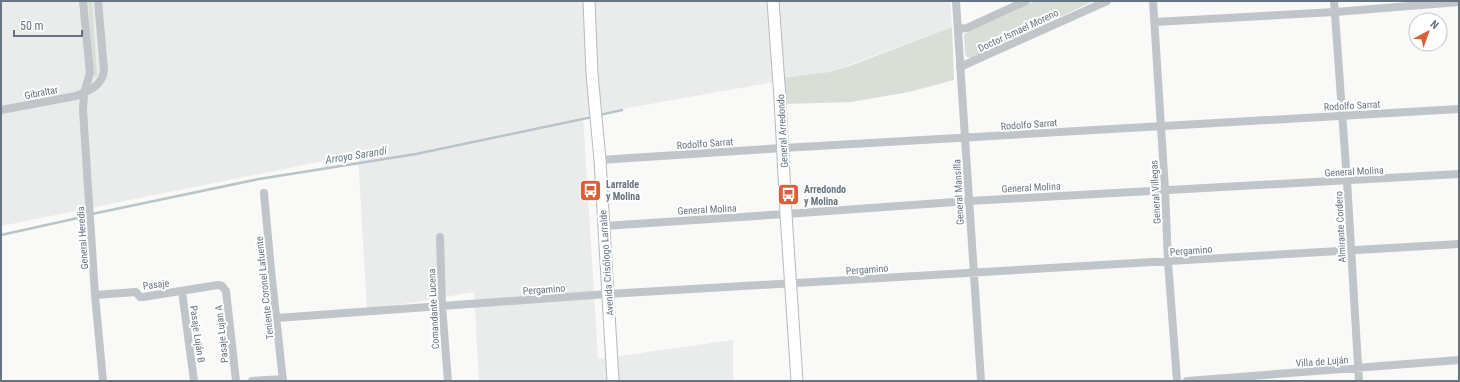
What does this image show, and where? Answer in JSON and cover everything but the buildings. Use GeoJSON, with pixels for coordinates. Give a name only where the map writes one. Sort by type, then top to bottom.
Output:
{"type":"FeatureCollection","features":[{"type":"Feature","properties":{"kind":"street","name":"General Heredia"},"geometry":{"type":"LineString","coordinates":[[83,1],[90,73],[88,85],[84,93],[83,110],[95,295],[103,381]]}},
{"type":"Feature","properties":{"kind":"street"},"geometry":{"type":"LineString","coordinates":[[84,93],[101,81],[103,77],[104,70],[98,1]]}},
{"type":"Feature","properties":{"kind":"street","name":"Avenida Crisólogo Larralde"},"geometry":{"type":"LineString","coordinates":[[589,1],[613,381]]}},
{"type":"Feature","properties":{"kind":"street","name":"General Arredondo"},"geometry":{"type":"LineString","coordinates":[[773,1],[797,381]]}},
{"type":"Feature","properties":{"kind":"street","name":"General Mansilla"},"geometry":{"type":"LineString","coordinates":[[956,1],[981,381]]}},
{"type":"Feature","properties":{"kind":"street"},"geometry":{"type":"LineString","coordinates":[[958,29],[967,28],[1026,1]]}},
{"type":"Feature","properties":{"kind":"street","name":"Doctor Ismael Moreno"},"geometry":{"type":"LineString","coordinates":[[960,68],[1107,1]]}},
{"type":"Feature","properties":{"kind":"street","name":"General Villegas"},"geometry":{"type":"LineString","coordinates":[[1153,1],[1168,262],[1177,381]]}},
{"type":"Feature","properties":{"kind":"street","name":"Almirante Cordero"},"geometry":{"type":"LineString","coordinates":[[1334,1],[1343,116],[1359,381]]}},
{"type":"Feature","properties":{"kind":"street"},"geometry":{"type":"LineString","coordinates":[[1155,22],[1335,12],[1459,2]]}},
{"type":"Feature","properties":{"kind":"street","name":"Gibraltar"},"geometry":{"type":"LineString","coordinates":[[1,110],[84,93]]}},
{"type":"Feature","properties":{"kind":"street","name":"Rodolfo Sarrat"},"geometry":{"type":"LineString","coordinates":[[600,160],[1459,109]]}},
{"type":"Feature","properties":{"kind":"street","name":"General Molina"},"geometry":{"type":"LineString","coordinates":[[604,226],[969,201],[1459,174]]}},
{"type":"Feature","properties":{"kind":"street","name":"Teniente Coronel Lafuente"},"geometry":{"type":"LineString","coordinates":[[264,193],[283,380]]}},
{"type":"Feature","properties":{"kind":"street","name":"Comandante Lucena"},"geometry":{"type":"LineString","coordinates":[[440,237],[442,306],[448,381]]}},
{"type":"Feature","properties":{"kind":"street","name":"Pergamino"},"geometry":{"type":"LineString","coordinates":[[277,318],[608,294],[1459,244]]}},
{"type":"Feature","properties":{"kind":"street","name":"Pasaje"},"geometry":{"type":"LineString","coordinates":[[95,295],[136,292],[140,297],[143,297],[218,285],[222,286]]}},
{"type":"Feature","properties":{"kind":"street","name":"Pasaje Lujan A"},"geometry":{"type":"LineString","coordinates":[[222,286],[226,291],[236,381]]}},
{"type":"Feature","properties":{"kind":"street","name":"Pasaje Luján B"},"geometry":{"type":"LineString","coordinates":[[182,291],[194,381]]}},
{"type":"Feature","properties":{"kind":"street","name":"Villa de Luján"},"geometry":{"type":"LineString","coordinates":[[1187,381],[1459,360]]}},
{"type":"Feature","properties":{"kind":"street"},"geometry":{"type":"LineString","coordinates":[[252,381],[283,380]]}},
{"type":"Feature","properties":{"kind":"shaded area"},"geometry":{"type":"Polygon","coordinates":[[[1,1],[950,1],[952,27],[830,72],[583,116],[598,359],[733,340],[733,381],[479,381],[474,292],[367,310],[358,154],[1,226],[1,1]]]}},
{"type":"Feature","properties":{"kind":"shaded area"},"geometry":{"type":"Polygon","coordinates":[[[88,1],[92,1],[97,76],[94,76],[88,1]]]}},
{"type":"Feature","properties":{"kind":"shaded area"},"geometry":{"type":"Polygon","coordinates":[[[1035,1],[1094,1],[972,58],[967,57],[965,54],[964,35],[966,33],[1035,1]]]}},
{"type":"Feature","properties":{"kind":"shaded area"},"geometry":{"type":"Polygon","coordinates":[[[952,27],[954,80],[909,92],[851,102],[785,104],[784,78],[830,72],[952,27]]]}},
{"type":"Feature","properties":{"kind":"waterway","name":"Arroyo Sarandí"},"geometry":{"type":"LineString","coordinates":[[599,115],[622,110]]}},
{"type":"Feature","properties":{"kind":"waterway","name":"Arroyo Sarandí"},"geometry":{"type":"LineString","coordinates":[[92,214],[259,179],[416,154],[592,117]]}},
{"type":"Feature","properties":{"kind":"waterway","name":"Arroyo Sarandí"},"geometry":{"type":"LineString","coordinates":[[1,235],[78,218]]}},
{"type":"Feature","properties":{"kind":"place","name":"Larralde y Molina"},"geometry":{"type":"Point","coordinates":[590,190]}},
{"type":"Feature","properties":{"kind":"place","name":"Arredondo y Molina"},"geometry":{"type":"Point","coordinates":[788,195]}}]}
